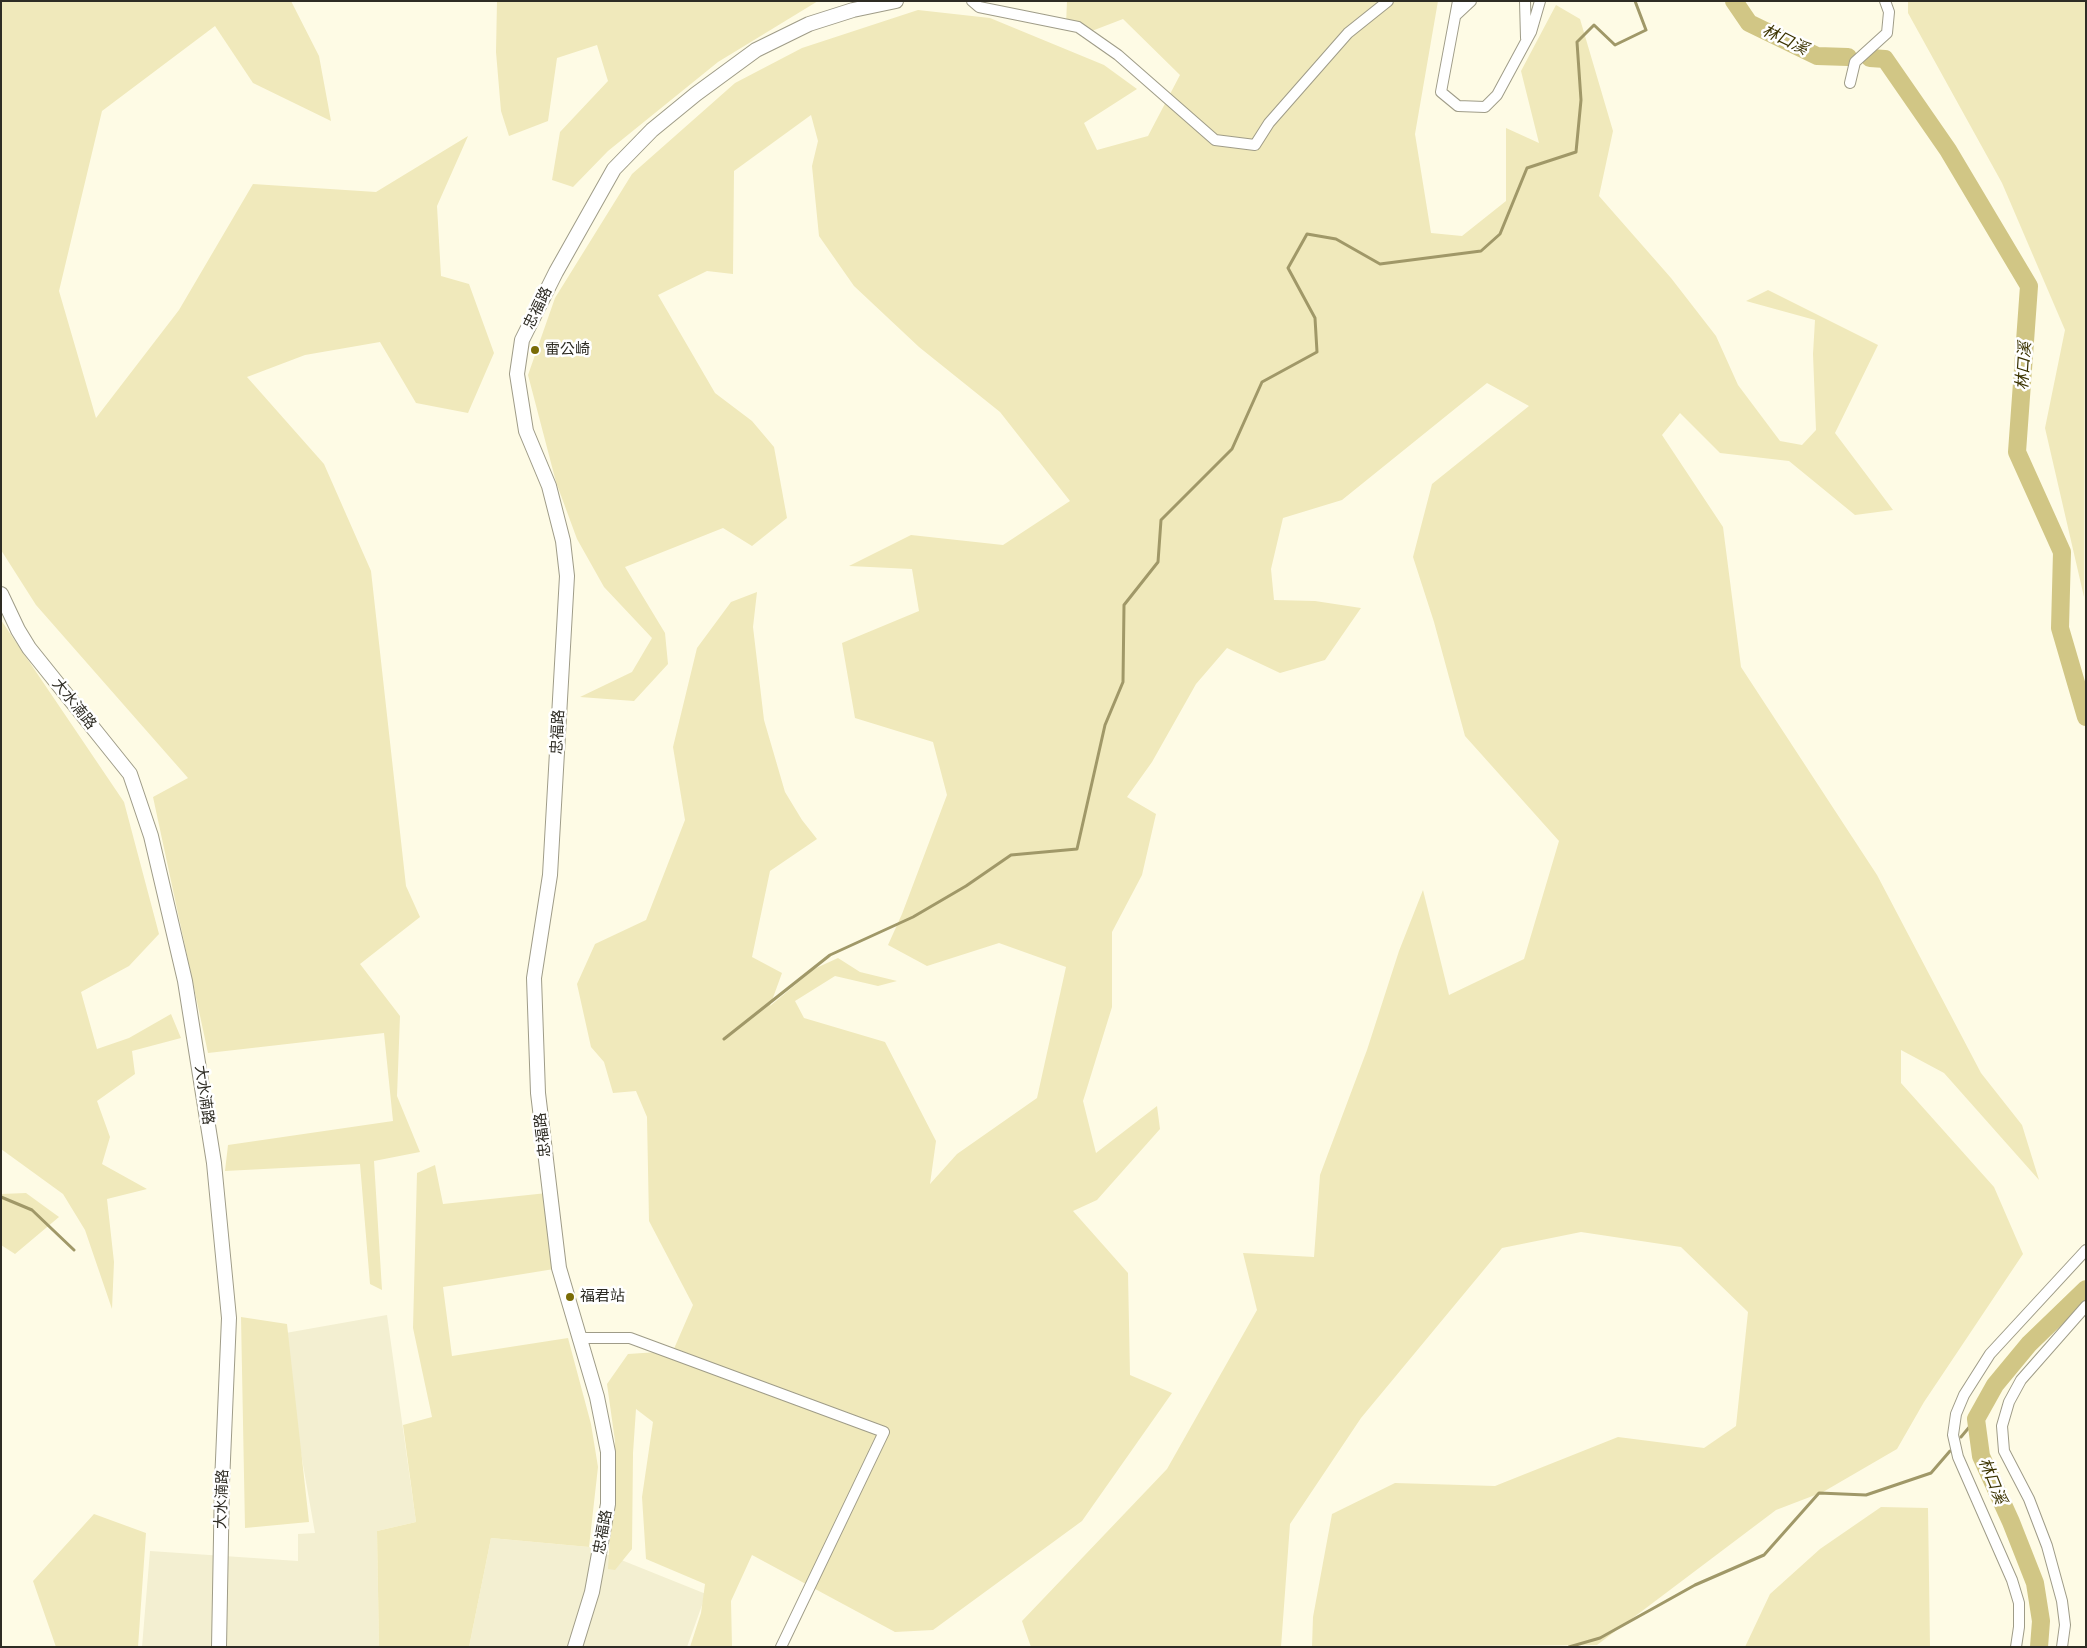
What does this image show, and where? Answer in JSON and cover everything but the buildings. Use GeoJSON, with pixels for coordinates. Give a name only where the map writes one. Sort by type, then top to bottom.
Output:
{"type":"FeatureCollection","features":[{"type":"Feature","properties":{"kind":"street","name":"忠福路"},"geometry":{"type":"LineString","coordinates":[[575,1647],[592,1592],[608,1504],[608,1452],[596,1398],[558,1268],[538,1093],[534,978],[550,875],[567,576],[563,541],[549,486],[526,431],[517,374],[522,340],[556,272],[614,170],[646,136],[696,94],[756,50],[810,24],[853,10],[896,1]]}},
{"type":"Feature","properties":{"kind":"street"},"geometry":{"type":"LineString","coordinates":[[972,1],[979,7],[1033,16],[1078,27],[1118,55],[1215,140],[1254,145],[1269,123],[1348,33],[1388,1]]}},
{"type":"Feature","properties":{"kind":"street"},"geometry":{"type":"LineString","coordinates":[[1458,1],[1441,92],[1458,106],[1485,107],[1497,95],[1526,42],[1531,32],[1540,1]]}},
{"type":"Feature","properties":{"kind":"street"},"geometry":{"type":"LineString","coordinates":[[1456,15],[1471,1]]}},
{"type":"Feature","properties":{"kind":"street"},"geometry":{"type":"LineString","coordinates":[[1525,1],[1526,42]]}},
{"type":"Feature","properties":{"kind":"street"},"geometry":{"type":"LineString","coordinates":[[1850,83],[1855,62],[1887,33],[1889,12],[1885,1]]}},
{"type":"Feature","properties":{"kind":"street","name":"大水湳路"},"geometry":{"type":"LineString","coordinates":[[1,594],[29,648],[130,774],[150,836],[185,981],[214,1164],[229,1318],[222,1483],[219,1647]]}},
{"type":"Feature","properties":{"kind":"street"},"geometry":{"type":"LineString","coordinates":[[2016,1647],[2019,1627],[2019,1603],[2012,1580],[1958,1457],[1953,1435],[1956,1414],[1972,1382],[1990,1354],[2086,1250]]}},
{"type":"Feature","properties":{"kind":"street"},"geometry":{"type":"LineString","coordinates":[[2062,1647],[2065,1625],[2057,1582],[2047,1546],[2029,1499],[2004,1450],[2002,1426],[2009,1402],[2021,1380],[2086,1306]]}},
{"type":"Feature","properties":{"kind":"street"},"geometry":{"type":"LineString","coordinates":[[578,1338],[630,1338],[884,1432],[781,1647]]}},
{"type":"Feature","properties":{"kind":"shaded area"},"geometry":{"type":"Polygon","coordinates":[[[1,1],[291,1],[319,56],[331,121],[253,83],[215,26],[102,111],[59,291],[96,418],[179,310],[253,184],[376,192],[468,136],[437,206],[441,276],[469,284],[494,353],[468,413],[416,403],[380,342],[305,355],[247,377],[324,464],[371,571],[406,886],[420,917],[360,964],[400,1016],[397,1096],[420,1152],[374,1161],[382,1290],[370,1284],[360,1164],[225,1171],[228,1145],[393,1121],[384,1033],[208,1053],[153,797],[188,778],[36,605],[1,550],[1,1]]]}},
{"type":"Feature","properties":{"kind":"shaded area"},"geometry":{"type":"Polygon","coordinates":[[[497,1],[818,1],[718,62],[608,151],[573,187],[552,180],[560,132],[608,81],[597,45],[557,58],[548,121],[509,136],[501,111],[496,52],[497,1]]]}},
{"type":"Feature","properties":{"kind":"shaded area"},"geometry":{"type":"Polygon","coordinates":[[[1067,1],[1438,1],[1415,134],[1431,233],[1462,236],[1506,201],[1506,128],[1539,143],[1521,71],[1556,5],[1580,19],[1613,131],[1599,196],[1671,278],[1716,336],[1738,385],[1780,441],[1802,445],[1816,430],[1813,354],[1815,320],[1746,301],[1768,290],[1878,345],[1835,433],[1893,510],[1855,515],[1789,461],[1720,453],[1680,413],[1662,435],[1723,527],[1741,667],[1877,875],[1981,1073],[2022,1125],[2039,1180],[1944,1073],[1901,1050],[1901,1083],[1994,1187],[2023,1254],[1924,1402],[1897,1449],[1823,1492],[1776,1510],[1597,1645],[1312,1647],[1313,1617],[1332,1514],[1395,1483],[1495,1486],[1618,1437],[1704,1448],[1736,1426],[1748,1312],[1681,1247],[1581,1232],[1502,1248],[1361,1418],[1290,1524],[1281,1647],[1031,1647],[1022,1621],[1167,1469],[1257,1310],[1243,1253],[1314,1257],[1320,1175],[1367,1050],[1399,951],[1423,890],[1449,995],[1524,959],[1559,841],[1465,736],[1434,622],[1413,557],[1432,484],[1529,406],[1487,383],[1342,500],[1283,518],[1271,569],[1274,600],[1315,601],[1361,608],[1325,660],[1280,673],[1227,648],[1196,684],[1152,762],[1127,797],[1156,814],[1142,875],[1112,932],[1112,1007],[1083,1101],[1096,1153],[1157,1106],[1160,1129],[1097,1200],[1073,1211],[1128,1273],[1130,1375],[1172,1393],[1082,1521],[933,1630],[895,1632],[752,1555],[731,1601],[732,1647],[690,1647],[701,1613],[705,1584],[646,1559],[642,1497],[653,1422],[636,1409],[633,1453],[632,1549],[615,1570],[608,1569],[615,1441],[607,1384],[628,1354],[673,1351],[693,1305],[649,1221],[647,1117],[636,1091],[613,1093],[604,1062],[591,1047],[577,984],[595,944],[646,920],[685,820],[673,747],[697,648],[731,602],[757,592],[753,627],[764,720],[785,792],[802,820],[817,839],[770,871],[752,957],[782,973],[770,1006],[814,969],[838,958],[860,972],[897,981],[878,986],[835,976],[795,1001],[804,1018],[885,1042],[936,1141],[930,1184],[957,1154],[1037,1098],[1066,967],[999,943],[927,966],[888,945],[902,914],[947,795],[933,742],[855,718],[842,643],[919,611],[912,569],[849,566],[911,535],[1003,545],[1070,501],[1000,412],[919,347],[854,286],[819,236],[812,166],[818,141],[811,115],[734,171],[733,274],[707,271],[658,295],[715,393],[752,421],[774,447],[787,518],[752,546],[723,528],[625,567],[665,633],[668,664],[634,701],[580,697],[632,672],[652,638],[604,587],[577,539],[556,482],[528,375],[555,298],[632,174],[735,83],[802,48],[918,10],[990,18],[1104,65],[1137,89],[1084,123],[1097,150],[1148,136],[1180,75],[1123,19],[1084,34],[1066,25],[1067,1]]]}},
{"type":"Feature","properties":{"kind":"shaded area"},"geometry":{"type":"Polygon","coordinates":[[[1908,1],[2086,1],[2084,597],[2045,428],[2065,330],[2002,183],[1908,13],[1908,1]]]}},
{"type":"Feature","properties":{"kind":"shaded area"},"geometry":{"type":"Polygon","coordinates":[[[1,620],[124,802],[159,934],[129,966],[81,992],[97,1049],[129,1038],[171,1014],[181,1038],[132,1051],[135,1074],[97,1101],[110,1137],[102,1164],[147,1189],[107,1199],[114,1262],[112,1309],[85,1230],[63,1194],[1,1149],[1,620]]]}},
{"type":"Feature","properties":{"kind":"shaded area"},"geometry":{"type":"Polygon","coordinates":[[[435,1165],[443,1204],[547,1193],[554,1269],[443,1287],[452,1356],[568,1338],[591,1424],[598,1467],[589,1547],[491,1538],[469,1647],[379,1647],[377,1531],[416,1522],[403,1425],[432,1417],[413,1328],[417,1173],[435,1165]]]}},
{"type":"Feature","properties":{"kind":"shaded area"},"geometry":{"type":"Polygon","coordinates":[[[26,1193],[59,1217],[15,1254],[1,1245],[1,1194],[26,1193]]]}},
{"type":"Feature","properties":{"kind":"shaded area"},"geometry":{"type":"Polygon","coordinates":[[[387,1315],[416,1522],[377,1531],[379,1647],[142,1647],[150,1551],[298,1561],[298,1534],[315,1533],[280,1334],[387,1315]]]}},
{"type":"Feature","properties":{"kind":"shaded area"},"geometry":{"type":"Polygon","coordinates":[[[241,1317],[287,1324],[309,1522],[245,1528],[241,1317]]]}},
{"type":"Feature","properties":{"kind":"shaded area"},"geometry":{"type":"Polygon","coordinates":[[[1881,1507],[1928,1508],[1930,1647],[1745,1647],[1770,1594],[1820,1549],[1881,1507]]]}},
{"type":"Feature","properties":{"kind":"shaded area"},"geometry":{"type":"Polygon","coordinates":[[[94,1514],[146,1533],[138,1647],[56,1647],[33,1581],[94,1514]]]}},
{"type":"Feature","properties":{"kind":"shaded area"},"geometry":{"type":"Polygon","coordinates":[[[491,1538],[589,1547],[706,1594],[687,1647],[469,1647],[491,1538]]]}},
{"type":"Feature","properties":{"kind":"waterway"},"geometry":{"type":"LineString","coordinates":[[724,1039],[830,955],[913,917],[966,886],[1011,855],[1077,849],[1105,725],[1123,682],[1124,605],[1158,562],[1161,520],[1232,449],[1262,382],[1317,352],[1315,318],[1288,268],[1307,234],[1336,239],[1380,264],[1481,251],[1500,234],[1527,168],[1576,152],[1581,100],[1577,42],[1594,25],[1615,45],[1646,30],[1635,1]]}},
{"type":"Feature","properties":{"kind":"waterway","name":"林口溪"},"geometry":{"type":"LineString","coordinates":[[1734,1],[1749,23],[1817,56],[1848,57]]}},
{"type":"Feature","properties":{"kind":"waterway","name":"林口溪"},"geometry":{"type":"LineString","coordinates":[[1870,58],[1885,59],[1948,150],[2029,286],[2017,452],[2062,552],[2060,628],[2086,717]]}},
{"type":"Feature","properties":{"kind":"waterway"},"geometry":{"type":"LineString","coordinates":[[1,1197],[32,1210],[74,1250]]}},
{"type":"Feature","properties":{"kind":"waterway","name":"林口溪"},"geometry":{"type":"LineString","coordinates":[[2039,1647],[2041,1621],[2035,1583],[2011,1522],[1981,1456],[1976,1419],[1995,1385],[2029,1344],[2086,1289]]}},
{"type":"Feature","properties":{"kind":"waterway"},"geometry":{"type":"LineString","coordinates":[[1961,1437],[1976,1419]]}},
{"type":"Feature","properties":{"kind":"waterway"},"geometry":{"type":"LineString","coordinates":[[1569,1647],[1600,1638],[1695,1585],[1764,1555],[1819,1493],[1866,1495],[1931,1473],[1950,1451]]}},
{"type":"Feature","properties":{"kind":"place","name":"雷公崎"},"geometry":{"type":"Point","coordinates":[535,350]}},
{"type":"Feature","properties":{"kind":"place","name":"福君站"},"geometry":{"type":"Point","coordinates":[570,1297]}}]}
